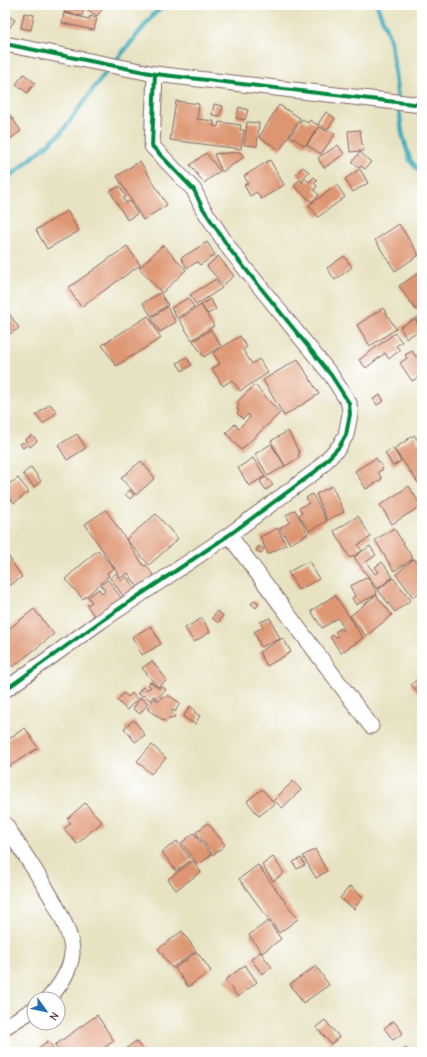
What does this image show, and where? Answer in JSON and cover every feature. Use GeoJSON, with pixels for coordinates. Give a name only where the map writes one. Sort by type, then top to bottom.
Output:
{"type":"FeatureCollection","features":[{"type":"Feature","properties":{"kind":"street"},"geometry":{"type":"LineString","coordinates":[[5,44],[155,74],[422,105]]}},
{"type":"Feature","properties":{"kind":"street"},"geometry":{"type":"LineString","coordinates":[[5,690],[101,620],[229,535],[316,471],[340,447],[346,435],[349,424],[349,403],[331,375],[231,251],[202,207],[194,190],[152,146],[155,74]]}},
{"type":"Feature","properties":{"kind":"street"},"geometry":{"type":"LineString","coordinates":[[229,535],[371,726]]}},
{"type":"Feature","properties":{"kind":"street"},"geometry":{"type":"LineString","coordinates":[[5,824],[60,914],[69,939],[72,952],[70,966],[64,978],[54,991]]}},
{"type":"Feature","properties":{"kind":"street"},"geometry":{"type":"LineString","coordinates":[[5,1028],[26,1014]]}},
{"type":"Feature","properties":{"kind":"building"},"geometry":{"type":"Polygon","coordinates":[[[66,5],[85,5],[82,16],[64,12],[66,5]]]}},
{"type":"Feature","properties":{"kind":"building"},"geometry":{"type":"Polygon","coordinates":[[[87,5],[105,5],[97,16],[85,8],[87,5]]]}},
{"type":"Feature","properties":{"kind":"building"},"geometry":{"type":"Polygon","coordinates":[[[5,13],[15,20],[6,33],[5,32],[5,13]]]}},
{"type":"Feature","properties":{"kind":"building"},"geometry":{"type":"Polygon","coordinates":[[[24,13],[34,15],[31,30],[21,28],[24,13]]]}},
{"type":"Feature","properties":{"kind":"building"},"geometry":{"type":"Polygon","coordinates":[[[64,13],[89,19],[90,16],[97,18],[94,30],[62,23],[64,13]]]}},
{"type":"Feature","properties":{"kind":"building"},"geometry":{"type":"Polygon","coordinates":[[[24,74],[35,83],[27,93],[16,84],[24,74]]]}},
{"type":"Feature","properties":{"kind":"building"},"geometry":{"type":"Polygon","coordinates":[[[176,101],[199,104],[197,119],[214,121],[213,126],[218,127],[219,122],[241,125],[240,130],[244,130],[241,149],[170,140],[176,101]]]}},
{"type":"Feature","properties":{"kind":"building"},"geometry":{"type":"Polygon","coordinates":[[[214,104],[223,106],[220,116],[212,115],[214,104]]]}},
{"type":"Feature","properties":{"kind":"building"},"geometry":{"type":"Polygon","coordinates":[[[279,105],[300,118],[280,150],[259,137],[279,105]]]}},
{"type":"Feature","properties":{"kind":"building"},"geometry":{"type":"Polygon","coordinates":[[[239,107],[248,110],[245,120],[236,118],[239,107]]]}},
{"type":"Feature","properties":{"kind":"building"},"geometry":{"type":"Polygon","coordinates":[[[326,112],[335,118],[327,130],[318,124],[326,112]]]}},
{"type":"Feature","properties":{"kind":"building"},"geometry":{"type":"Polygon","coordinates":[[[10,115],[21,131],[5,143],[5,119],[10,115]]]}},
{"type":"Feature","properties":{"kind":"building"},"geometry":{"type":"Polygon","coordinates":[[[302,119],[308,123],[310,120],[319,126],[305,146],[290,136],[302,119]]]}},
{"type":"Feature","properties":{"kind":"building"},"geometry":{"type":"Polygon","coordinates":[[[247,122],[259,123],[257,146],[244,145],[247,122]]]}},
{"type":"Feature","properties":{"kind":"building"},"geometry":{"type":"Polygon","coordinates":[[[319,127],[328,132],[329,130],[335,134],[321,154],[307,145],[319,127]]]}},
{"type":"Feature","properties":{"kind":"building"},"geometry":{"type":"Polygon","coordinates":[[[360,130],[363,151],[350,152],[348,131],[360,130]]]}},
{"type":"Feature","properties":{"kind":"building"},"geometry":{"type":"Polygon","coordinates":[[[338,145],[344,154],[324,168],[318,158],[338,145]]]}},
{"type":"Feature","properties":{"kind":"building"},"geometry":{"type":"Polygon","coordinates":[[[240,152],[244,157],[222,172],[214,154],[240,152]]]}},
{"type":"Feature","properties":{"kind":"building"},"geometry":{"type":"Polygon","coordinates":[[[360,152],[371,162],[365,169],[361,166],[359,168],[352,162],[360,152]]]}},
{"type":"Feature","properties":{"kind":"building"},"geometry":{"type":"Polygon","coordinates":[[[206,153],[220,171],[204,183],[190,165],[206,153]]]}},
{"type":"Feature","properties":{"kind":"building"},"geometry":{"type":"Polygon","coordinates":[[[270,160],[284,185],[261,199],[257,192],[250,196],[244,185],[248,183],[244,176],[270,160]]]}},
{"type":"Feature","properties":{"kind":"building"},"geometry":{"type":"Polygon","coordinates":[[[140,161],[167,205],[143,220],[117,176],[140,161]]]}},
{"type":"Feature","properties":{"kind":"building"},"geometry":{"type":"Polygon","coordinates":[[[303,167],[309,172],[302,179],[296,174],[303,167]]]}},
{"type":"Feature","properties":{"kind":"building"},"geometry":{"type":"Polygon","coordinates":[[[360,169],[368,183],[353,192],[345,179],[360,169]]]}},
{"type":"Feature","properties":{"kind":"building"},"geometry":{"type":"Polygon","coordinates":[[[314,177],[317,180],[314,183],[317,186],[314,190],[319,195],[312,202],[294,186],[299,180],[302,182],[305,178],[309,182],[314,177]]]}},
{"type":"Feature","properties":{"kind":"building"},"geometry":{"type":"Polygon","coordinates":[[[337,185],[345,197],[318,217],[309,205],[337,185]]]}},
{"type":"Feature","properties":{"kind":"building"},"geometry":{"type":"Polygon","coordinates":[[[120,186],[126,197],[123,198],[126,203],[130,201],[137,214],[127,220],[110,191],[120,186]]]}},
{"type":"Feature","properties":{"kind":"building"},"geometry":{"type":"Polygon","coordinates":[[[67,211],[79,231],[47,249],[36,230],[67,211]]]}},
{"type":"Feature","properties":{"kind":"building"},"geometry":{"type":"Polygon","coordinates":[[[399,224],[419,255],[395,271],[375,240],[399,224]]]}},
{"type":"Feature","properties":{"kind":"building"},"geometry":{"type":"Polygon","coordinates":[[[207,242],[215,255],[200,265],[197,262],[187,268],[181,258],[207,242]]]}},
{"type":"Feature","properties":{"kind":"building"},"geometry":{"type":"Polygon","coordinates":[[[163,245],[186,270],[162,293],[139,268],[163,245]]]}},
{"type":"Feature","properties":{"kind":"building"},"geometry":{"type":"Polygon","coordinates":[[[127,246],[140,265],[81,307],[68,288],[127,246]]]}},
{"type":"Feature","properties":{"kind":"building"},"geometry":{"type":"Polygon","coordinates":[[[218,256],[234,276],[223,285],[207,266],[218,256]]]}},
{"type":"Feature","properties":{"kind":"building"},"geometry":{"type":"Polygon","coordinates":[[[344,256],[352,267],[335,280],[327,268],[344,256]]]}},
{"type":"Feature","properties":{"kind":"building"},"geometry":{"type":"Polygon","coordinates":[[[420,272],[422,275],[422,306],[416,310],[399,286],[420,272]]]}},
{"type":"Feature","properties":{"kind":"building"},"geometry":{"type":"Polygon","coordinates":[[[216,279],[222,288],[196,305],[190,295],[216,279]]]}},
{"type":"Feature","properties":{"kind":"building"},"geometry":{"type":"Polygon","coordinates":[[[160,293],[168,305],[151,316],[143,303],[160,293]]]}},
{"type":"Feature","properties":{"kind":"building"},"geometry":{"type":"Polygon","coordinates":[[[188,298],[194,307],[177,318],[171,308],[188,298]]]}},
{"type":"Feature","properties":{"kind":"building"},"geometry":{"type":"Polygon","coordinates":[[[210,299],[216,309],[208,314],[201,305],[210,299]]]}},
{"type":"Feature","properties":{"kind":"building"},"geometry":{"type":"Polygon","coordinates":[[[201,305],[214,326],[192,340],[179,319],[201,305]]]}},
{"type":"Feature","properties":{"kind":"building"},"geometry":{"type":"Polygon","coordinates":[[[167,307],[176,322],[160,332],[151,318],[167,307]]]}},
{"type":"Feature","properties":{"kind":"building"},"geometry":{"type":"Polygon","coordinates":[[[383,308],[396,329],[370,346],[357,325],[383,308]]]}},
{"type":"Feature","properties":{"kind":"building"},"geometry":{"type":"Polygon","coordinates":[[[8,312],[19,328],[5,337],[5,315],[8,312]]]}},
{"type":"Feature","properties":{"kind":"building"},"geometry":{"type":"Polygon","coordinates":[[[422,315],[422,330],[416,318],[422,315]]]}},
{"type":"Feature","properties":{"kind":"building"},"geometry":{"type":"Polygon","coordinates":[[[148,316],[161,338],[116,366],[102,345],[148,316]]]}},
{"type":"Feature","properties":{"kind":"building"},"geometry":{"type":"Polygon","coordinates":[[[415,319],[421,330],[406,338],[400,327],[415,319]]]}},
{"type":"Feature","properties":{"kind":"building"},"geometry":{"type":"Polygon","coordinates":[[[211,330],[221,346],[204,357],[193,341],[211,330]]]}},
{"type":"Feature","properties":{"kind":"building"},"geometry":{"type":"Polygon","coordinates":[[[395,333],[402,342],[396,346],[400,350],[389,359],[385,353],[366,368],[359,360],[395,333]]]}},
{"type":"Feature","properties":{"kind":"building"},"geometry":{"type":"Polygon","coordinates":[[[240,336],[247,347],[243,350],[252,364],[259,359],[268,373],[240,391],[232,380],[223,386],[212,369],[220,364],[213,353],[240,336]]]}},
{"type":"Feature","properties":{"kind":"building"},"geometry":{"type":"Polygon","coordinates":[[[412,351],[416,357],[422,354],[422,375],[412,381],[400,363],[407,358],[405,355],[412,351]]]}},
{"type":"Feature","properties":{"kind":"building"},"geometry":{"type":"Polygon","coordinates":[[[186,357],[192,365],[182,371],[177,363],[186,357]]]}},
{"type":"Feature","properties":{"kind":"building"},"geometry":{"type":"Polygon","coordinates":[[[298,359],[319,394],[284,416],[263,380],[298,359]]]}},
{"type":"Feature","properties":{"kind":"building"},"geometry":{"type":"Polygon","coordinates":[[[255,385],[280,413],[241,450],[226,433],[235,424],[239,428],[250,417],[248,414],[243,419],[237,413],[239,411],[237,408],[239,405],[237,402],[255,385]]]}},
{"type":"Feature","properties":{"kind":"building"},"geometry":{"type":"Polygon","coordinates":[[[380,395],[384,401],[377,405],[373,399],[380,395]]]}},
{"type":"Feature","properties":{"kind":"building"},"geometry":{"type":"Polygon","coordinates":[[[50,404],[57,412],[43,424],[36,415],[50,404]]]}},
{"type":"Feature","properties":{"kind":"building"},"geometry":{"type":"Polygon","coordinates":[[[288,431],[300,454],[298,455],[299,458],[285,466],[271,441],[288,431]]]}},
{"type":"Feature","properties":{"kind":"building"},"geometry":{"type":"Polygon","coordinates":[[[77,434],[86,448],[67,460],[58,445],[77,434]]]}},
{"type":"Feature","properties":{"kind":"building"},"geometry":{"type":"Polygon","coordinates":[[[32,435],[37,441],[30,447],[25,440],[32,435]]]}},
{"type":"Feature","properties":{"kind":"building"},"geometry":{"type":"Polygon","coordinates":[[[414,435],[422,447],[422,482],[419,484],[394,449],[414,435]]]}},
{"type":"Feature","properties":{"kind":"building"},"geometry":{"type":"Polygon","coordinates":[[[23,442],[26,446],[23,448],[20,444],[23,442]]]}},
{"type":"Feature","properties":{"kind":"building"},"geometry":{"type":"Polygon","coordinates":[[[271,444],[285,466],[268,476],[255,454],[271,444]]]}},
{"type":"Feature","properties":{"kind":"building"},"geometry":{"type":"Polygon","coordinates":[[[393,448],[401,461],[393,466],[385,453],[393,448]]]}},
{"type":"Feature","properties":{"kind":"building"},"geometry":{"type":"Polygon","coordinates":[[[253,458],[265,476],[249,486],[238,468],[253,458]]]}},
{"type":"Feature","properties":{"kind":"building"},"geometry":{"type":"Polygon","coordinates":[[[376,458],[383,469],[378,472],[382,479],[366,489],[355,471],[376,458]]]}},
{"type":"Feature","properties":{"kind":"building"},"geometry":{"type":"Polygon","coordinates":[[[141,461],[155,478],[136,495],[121,478],[141,461]]]}},
{"type":"Feature","properties":{"kind":"building"},"geometry":{"type":"Polygon","coordinates":[[[31,467],[41,481],[34,487],[23,474],[31,467]]]}},
{"type":"Feature","properties":{"kind":"building"},"geometry":{"type":"Polygon","coordinates":[[[266,477],[273,485],[266,490],[261,483],[261,480],[266,477]]]}},
{"type":"Feature","properties":{"kind":"building"},"geometry":{"type":"Polygon","coordinates":[[[18,478],[29,492],[14,503],[5,491],[5,487],[18,478]]]}},
{"type":"Feature","properties":{"kind":"building"},"geometry":{"type":"Polygon","coordinates":[[[332,486],[344,512],[327,520],[316,494],[332,486]]]}},
{"type":"Feature","properties":{"kind":"building"},"geometry":{"type":"Polygon","coordinates":[[[409,486],[421,506],[392,524],[380,505],[409,486]]]}},
{"type":"Feature","properties":{"kind":"building"},"geometry":{"type":"Polygon","coordinates":[[[130,490],[134,495],[130,499],[125,494],[130,490]]]}},
{"type":"Feature","properties":{"kind":"building"},"geometry":{"type":"Polygon","coordinates":[[[312,494],[327,521],[309,531],[299,515],[302,513],[299,508],[309,503],[306,498],[312,494]]]}},
{"type":"Feature","properties":{"kind":"building"},"geometry":{"type":"Polygon","coordinates":[[[106,510],[144,566],[146,565],[154,576],[138,587],[128,573],[121,578],[85,524],[106,510]]]}},
{"type":"Feature","properties":{"kind":"building"},"geometry":{"type":"Polygon","coordinates":[[[295,510],[308,534],[290,544],[280,528],[290,522],[286,515],[295,510]]]}},
{"type":"Feature","properties":{"kind":"building"},"geometry":{"type":"Polygon","coordinates":[[[156,514],[178,539],[149,565],[126,539],[156,514]]]}},
{"type":"Feature","properties":{"kind":"building"},"geometry":{"type":"Polygon","coordinates":[[[358,516],[371,537],[358,545],[362,551],[350,558],[334,531],[358,516]]]}},
{"type":"Feature","properties":{"kind":"building"},"geometry":{"type":"Polygon","coordinates":[[[278,528],[286,545],[268,554],[260,537],[278,528]]]}},
{"type":"Feature","properties":{"kind":"building"},"geometry":{"type":"Polygon","coordinates":[[[394,528],[413,559],[394,571],[375,540],[394,528]]]}},
{"type":"Feature","properties":{"kind":"building"},"geometry":{"type":"Polygon","coordinates":[[[259,546],[264,549],[261,553],[256,551],[259,546]]]}},
{"type":"Feature","properties":{"kind":"building"},"geometry":{"type":"Polygon","coordinates":[[[370,546],[376,555],[366,562],[375,574],[379,572],[375,567],[382,562],[393,577],[377,589],[354,557],[370,546]]]}},
{"type":"Feature","properties":{"kind":"building"},"geometry":{"type":"Polygon","coordinates":[[[98,550],[114,568],[107,573],[109,576],[83,599],[65,579],[98,550]]]}},
{"type":"Feature","properties":{"kind":"building"},"geometry":{"type":"Polygon","coordinates":[[[5,551],[22,577],[5,589],[5,551]]]}},
{"type":"Feature","properties":{"kind":"building"},"geometry":{"type":"Polygon","coordinates":[[[414,559],[422,569],[422,590],[413,597],[396,574],[414,559]]]}},
{"type":"Feature","properties":{"kind":"building"},"geometry":{"type":"Polygon","coordinates":[[[309,561],[319,579],[298,590],[288,572],[309,561]]]}},
{"type":"Feature","properties":{"kind":"building"},"geometry":{"type":"Polygon","coordinates":[[[116,573],[121,581],[127,577],[135,589],[124,597],[110,578],[116,573]]]}},
{"type":"Feature","properties":{"kind":"building"},"geometry":{"type":"Polygon","coordinates":[[[368,577],[377,594],[356,605],[352,598],[355,596],[350,586],[368,577]]]}},
{"type":"Feature","properties":{"kind":"building"},"geometry":{"type":"Polygon","coordinates":[[[393,578],[411,600],[395,612],[378,590],[393,578]]]}},
{"type":"Feature","properties":{"kind":"building"},"geometry":{"type":"Polygon","coordinates":[[[108,580],[122,599],[96,619],[87,605],[92,602],[88,597],[99,589],[103,594],[105,591],[101,585],[108,580]]]}},
{"type":"Feature","properties":{"kind":"building"},"geometry":{"type":"Polygon","coordinates":[[[335,595],[363,638],[341,653],[330,637],[333,635],[335,637],[338,636],[335,632],[341,628],[343,631],[345,630],[338,618],[322,628],[311,611],[335,595]]]}},
{"type":"Feature","properties":{"kind":"building"},"geometry":{"type":"Polygon","coordinates":[[[376,595],[392,615],[366,636],[350,616],[376,595]]]}},
{"type":"Feature","properties":{"kind":"building"},"geometry":{"type":"Polygon","coordinates":[[[254,600],[259,603],[256,608],[251,604],[254,600]]]}},
{"type":"Feature","properties":{"kind":"building"},"geometry":{"type":"Polygon","coordinates":[[[34,609],[54,634],[13,667],[5,656],[5,632],[34,609]]]}},
{"type":"Feature","properties":{"kind":"building"},"geometry":{"type":"Polygon","coordinates":[[[217,611],[223,615],[218,623],[212,618],[217,611]]]}},
{"type":"Feature","properties":{"kind":"building"},"geometry":{"type":"Polygon","coordinates":[[[202,618],[210,632],[194,642],[185,628],[202,618]]]}},
{"type":"Feature","properties":{"kind":"building"},"geometry":{"type":"Polygon","coordinates":[[[270,618],[280,639],[261,647],[254,632],[263,627],[260,622],[270,618]]]}},
{"type":"Feature","properties":{"kind":"building"},"geometry":{"type":"Polygon","coordinates":[[[151,626],[161,644],[142,655],[132,637],[151,626]]]}},
{"type":"Feature","properties":{"kind":"building"},"geometry":{"type":"Polygon","coordinates":[[[283,638],[291,652],[267,666],[259,652],[283,638]]]}},
{"type":"Feature","properties":{"kind":"building"},"geometry":{"type":"Polygon","coordinates":[[[152,661],[167,680],[158,687],[142,668],[152,661]]]}},
{"type":"Feature","properties":{"kind":"building"},"geometry":{"type":"Polygon","coordinates":[[[422,674],[422,697],[411,685],[422,674]]]}},
{"type":"Feature","properties":{"kind":"building"},"geometry":{"type":"Polygon","coordinates":[[[151,682],[159,689],[161,685],[166,690],[157,698],[154,696],[150,700],[145,696],[137,694],[143,687],[146,690],[148,688],[149,689],[151,687],[148,684],[151,682]]]}},
{"type":"Feature","properties":{"kind":"building"},"geometry":{"type":"Polygon","coordinates":[[[124,693],[128,697],[132,693],[137,699],[127,710],[117,700],[124,693]]]}},
{"type":"Feature","properties":{"kind":"building"},"geometry":{"type":"Polygon","coordinates":[[[168,695],[180,703],[175,712],[173,710],[171,713],[175,716],[173,719],[170,717],[166,722],[147,709],[154,698],[159,701],[162,696],[165,698],[168,695]]]}},
{"type":"Feature","properties":{"kind":"building"},"geometry":{"type":"Polygon","coordinates":[[[140,698],[148,703],[140,714],[133,709],[140,698]]]}},
{"type":"Feature","properties":{"kind":"building"},"geometry":{"type":"Polygon","coordinates":[[[190,706],[195,710],[194,712],[200,716],[195,724],[183,717],[190,706]]]}},
{"type":"Feature","properties":{"kind":"building"},"geometry":{"type":"Polygon","coordinates":[[[134,720],[145,735],[135,742],[124,728],[134,720]]]}},
{"type":"Feature","properties":{"kind":"building"},"geometry":{"type":"Polygon","coordinates":[[[25,728],[38,748],[5,769],[5,741],[25,728]]]}},
{"type":"Feature","properties":{"kind":"building"},"geometry":{"type":"Polygon","coordinates":[[[152,745],[166,758],[151,774],[137,761],[152,745]]]}},
{"type":"Feature","properties":{"kind":"building"},"geometry":{"type":"Polygon","coordinates":[[[293,781],[301,790],[282,808],[274,800],[293,781]]]}},
{"type":"Feature","properties":{"kind":"building"},"geometry":{"type":"Polygon","coordinates":[[[262,789],[275,804],[259,816],[247,801],[262,789]]]}},
{"type":"Feature","properties":{"kind":"building"},"geometry":{"type":"Polygon","coordinates":[[[85,803],[102,822],[77,844],[64,829],[71,823],[67,819],[85,803]]]}},
{"type":"Feature","properties":{"kind":"building"},"geometry":{"type":"Polygon","coordinates":[[[208,823],[225,845],[213,855],[196,832],[208,823]]]}},
{"type":"Feature","properties":{"kind":"building"},"geometry":{"type":"Polygon","coordinates":[[[194,833],[211,855],[198,865],[181,843],[194,833]]]}},
{"type":"Feature","properties":{"kind":"building"},"geometry":{"type":"Polygon","coordinates":[[[177,841],[191,860],[176,871],[162,852],[177,841]]]}},
{"type":"Feature","properties":{"kind":"building"},"geometry":{"type":"Polygon","coordinates":[[[315,849],[327,871],[316,878],[303,856],[315,849]]]}},
{"type":"Feature","properties":{"kind":"building"},"geometry":{"type":"Polygon","coordinates":[[[273,857],[284,873],[273,881],[262,865],[273,857]]]}},
{"type":"Feature","properties":{"kind":"building"},"geometry":{"type":"Polygon","coordinates":[[[301,858],[305,865],[297,869],[293,862],[301,858]]]}},
{"type":"Feature","properties":{"kind":"building"},"geometry":{"type":"Polygon","coordinates":[[[193,861],[201,872],[176,890],[168,879],[193,861]]]}},
{"type":"Feature","properties":{"kind":"building"},"geometry":{"type":"Polygon","coordinates":[[[258,865],[298,919],[279,933],[239,879],[258,865]]]}},
{"type":"Feature","properties":{"kind":"building"},"geometry":{"type":"Polygon","coordinates":[[[350,886],[363,897],[354,909],[340,898],[350,886]]]}},
{"type":"Feature","properties":{"kind":"building"},"geometry":{"type":"Polygon","coordinates":[[[268,921],[281,939],[262,953],[249,935],[268,921]]]}},
{"type":"Feature","properties":{"kind":"building"},"geometry":{"type":"Polygon","coordinates":[[[182,931],[196,951],[172,968],[158,949],[182,931]]]}},
{"type":"Feature","properties":{"kind":"building"},"geometry":{"type":"Polygon","coordinates":[[[197,952],[211,971],[188,987],[175,968],[197,952]]]}},
{"type":"Feature","properties":{"kind":"building"},"geometry":{"type":"Polygon","coordinates":[[[260,952],[272,967],[262,974],[251,959],[260,952]]]}},
{"type":"Feature","properties":{"kind":"building"},"geometry":{"type":"Polygon","coordinates":[[[245,965],[257,982],[238,997],[225,980],[245,965]]]}},
{"type":"Feature","properties":{"kind":"building"},"geometry":{"type":"Polygon","coordinates":[[[316,966],[329,985],[303,1003],[290,984],[316,966]]]}},
{"type":"Feature","properties":{"kind":"building"},"geometry":{"type":"Polygon","coordinates":[[[97,1015],[114,1041],[98,1052],[60,1052],[55,1045],[97,1015]]]}},
{"type":"Feature","properties":{"kind":"building"},"geometry":{"type":"Polygon","coordinates":[[[325,1020],[339,1037],[331,1044],[316,1027],[325,1020]]]}},
{"type":"Feature","properties":{"kind":"building"},"geometry":{"type":"Polygon","coordinates":[[[394,1021],[403,1033],[393,1040],[384,1028],[394,1021]]]}},
{"type":"Feature","properties":{"kind":"building"},"geometry":{"type":"Polygon","coordinates":[[[422,1034],[422,1042],[418,1037],[422,1034]]]}},
{"type":"Feature","properties":{"kind":"building"},"geometry":{"type":"Polygon","coordinates":[[[48,1041],[56,1052],[33,1052],[48,1041]]]}},
{"type":"Feature","properties":{"kind":"building"},"geometry":{"type":"Polygon","coordinates":[[[136,1041],[144,1052],[130,1052],[127,1048],[136,1041]]]}},
{"type":"Feature","properties":{"kind":"building"},"geometry":{"type":"Polygon","coordinates":[[[406,1048],[409,1052],[399,1052],[406,1048]]]}},
{"type":"Feature","properties":{"kind":"waterway"},"geometry":{"type":"LineString","coordinates":[[114,63],[155,13],[165,5]]}},
{"type":"Feature","properties":{"kind":"waterway"},"geometry":{"type":"LineString","coordinates":[[377,5],[391,42],[402,133],[410,160],[422,174]]}},
{"type":"Feature","properties":{"kind":"waterway"},"geometry":{"type":"LineString","coordinates":[[5,181],[60,134],[109,68]]}},
{"type":"Feature","properties":{"kind":"cycle path"},"geometry":{"type":"LineString","coordinates":[[5,44],[155,74],[422,105]]}},
{"type":"Feature","properties":{"kind":"cycle path"},"geometry":{"type":"LineString","coordinates":[[5,690],[101,621],[229,535],[316,471],[339,447],[346,435],[350,414],[349,403],[331,375],[231,251],[202,207],[194,190],[152,146],[155,74]]}}]}
